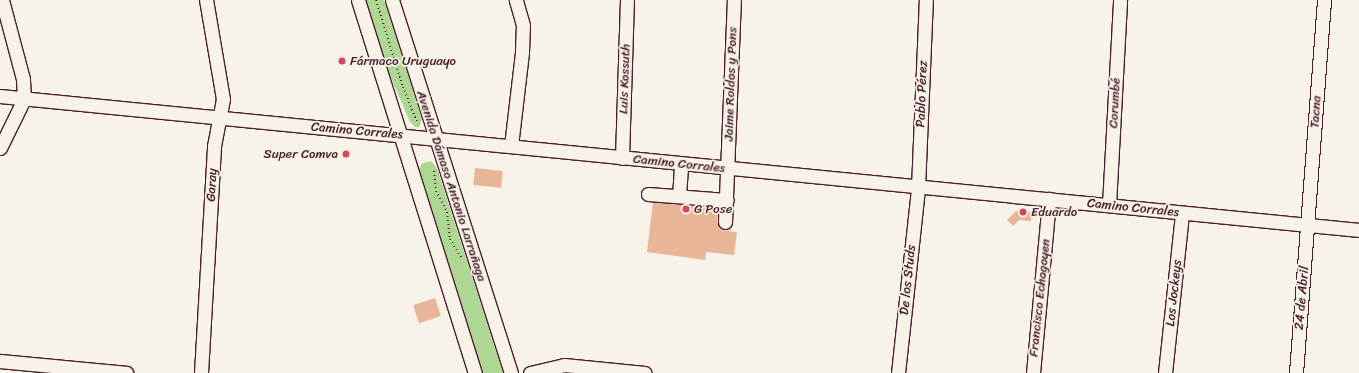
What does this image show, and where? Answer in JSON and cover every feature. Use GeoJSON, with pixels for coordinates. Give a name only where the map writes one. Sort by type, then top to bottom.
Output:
{"type":"FeatureCollection","features":[{"type":"Feature","properties":{"kind":"street"},"geometry":{"type":"LineString","coordinates":[[0,148],[24,99],[23,79],[2,0]]}},
{"type":"Feature","properties":{"kind":"street","name":"Garay"},"geometry":{"type":"LineString","coordinates":[[201,373],[214,146],[223,99],[206,0]]}},
{"type":"Feature","properties":{"kind":"street"},"geometry":{"type":"LineString","coordinates":[[358,0],[475,373]]}},
{"type":"Feature","properties":{"kind":"street","name":"Avenida Dámaso Antonio Larrañaga"},"geometry":{"type":"LineString","coordinates":[[392,0],[430,138],[510,373]]}},
{"type":"Feature","properties":{"kind":"street"},"geometry":{"type":"LineString","coordinates":[[511,146],[523,46],[523,25],[516,0]]}},
{"type":"Feature","properties":{"kind":"street","name":"Luis Kossuth"},"geometry":{"type":"LineString","coordinates":[[622,158],[627,0]]}},
{"type":"Feature","properties":{"kind":"street","name":"Jaime Roldos y Pons"},"geometry":{"type":"LineString","coordinates":[[725,222],[729,169],[734,0]]}},
{"type":"Feature","properties":{"kind":"street","name":"Pablo Pérez"},"geometry":{"type":"LineString","coordinates":[[918,188],[926,0]]}},
{"type":"Feature","properties":{"kind":"street","name":"Corumbé"},"geometry":{"type":"LineString","coordinates":[[1110,205],[1120,0]]}},
{"type":"Feature","properties":{"kind":"street","name":"Tacna"},"geometry":{"type":"LineString","coordinates":[[1308,224],[1324,0]]}},
{"type":"Feature","properties":{"kind":"street","name":"Camino Corrales"},"geometry":{"type":"LineString","coordinates":[[0,96],[219,119],[511,146],[918,188],[1049,199],[1182,214],[1308,224],[1359,230]]}},
{"type":"Feature","properties":{"kind":"street"},"geometry":{"type":"LineString","coordinates":[[679,196],[681,164]]}},
{"type":"Feature","properties":{"kind":"street","name":"De los Studs"},"geometry":{"type":"LineString","coordinates":[[898,373],[918,188]]}},
{"type":"Feature","properties":{"kind":"street"},"geometry":{"type":"LineString","coordinates":[[648,194],[727,200]]}},
{"type":"Feature","properties":{"kind":"street","name":"Francisco Echagoyen"},"geometry":{"type":"LineString","coordinates":[[1033,373],[1049,199]]}},
{"type":"Feature","properties":{"kind":"street","name":"Los Jockeys"},"geometry":{"type":"LineString","coordinates":[[1165,373],[1182,214]]}},
{"type":"Feature","properties":{"kind":"street","name":"24 de Abril"},"geometry":{"type":"LineString","coordinates":[[1296,373],[1308,224]]}},
{"type":"Feature","properties":{"kind":"street"},"geometry":{"type":"LineString","coordinates":[[0,361],[126,373]]}},
{"type":"Feature","properties":{"kind":"street"},"geometry":{"type":"LineString","coordinates":[[530,373],[564,365],[645,373]]}},
{"type":"Feature","properties":{"kind":"path"},"geometry":{"type":"LineString","coordinates":[[376,0],[403,87],[430,138]]}},
{"type":"Feature","properties":{"kind":"path"},"geometry":{"type":"LineString","coordinates":[[433,167],[436,191],[447,212],[450,239],[464,266]]}},
{"type":"Feature","properties":{"kind":"green space"},"geometry":{"type":"Polygon","coordinates":[[[365,0],[384,0],[422,119],[419,127],[415,127],[410,122],[389,73],[365,0]]]}},
{"type":"Feature","properties":{"kind":"green space"},"geometry":{"type":"Polygon","coordinates":[[[431,161],[437,168],[503,373],[483,373],[419,168],[423,163],[431,161]]]}},
{"type":"Feature","properties":{"kind":"building"},"geometry":{"type":"Polygon","coordinates":[[[475,168],[503,171],[501,188],[473,185],[475,168]]]}},
{"type":"Feature","properties":{"kind":"building"},"geometry":{"type":"Polygon","coordinates":[[[653,202],[718,209],[717,222],[720,230],[737,232],[734,255],[706,252],[705,260],[647,252],[653,202]]]}},
{"type":"Feature","properties":{"kind":"building"},"geometry":{"type":"Polygon","coordinates":[[[1016,211],[1032,212],[1031,221],[1019,220],[1013,226],[1007,220],[1016,211]]]}},
{"type":"Feature","properties":{"kind":"building"},"geometry":{"type":"Polygon","coordinates":[[[435,298],[441,316],[419,323],[413,305],[435,298]]]}},
{"type":"Feature","properties":{"kind":"place","name":"Fármaco Uruguayo"},"geometry":{"type":"Point","coordinates":[342,61]}},
{"type":"Feature","properties":{"kind":"place","name":"Super Comva"},"geometry":{"type":"Point","coordinates":[346,154]}},
{"type":"Feature","properties":{"kind":"place","name":"G Pose"},"geometry":{"type":"Point","coordinates":[686,209]}},
{"type":"Feature","properties":{"kind":"place","name":"Eduardo"},"geometry":{"type":"Point","coordinates":[1023,212]}}]}
